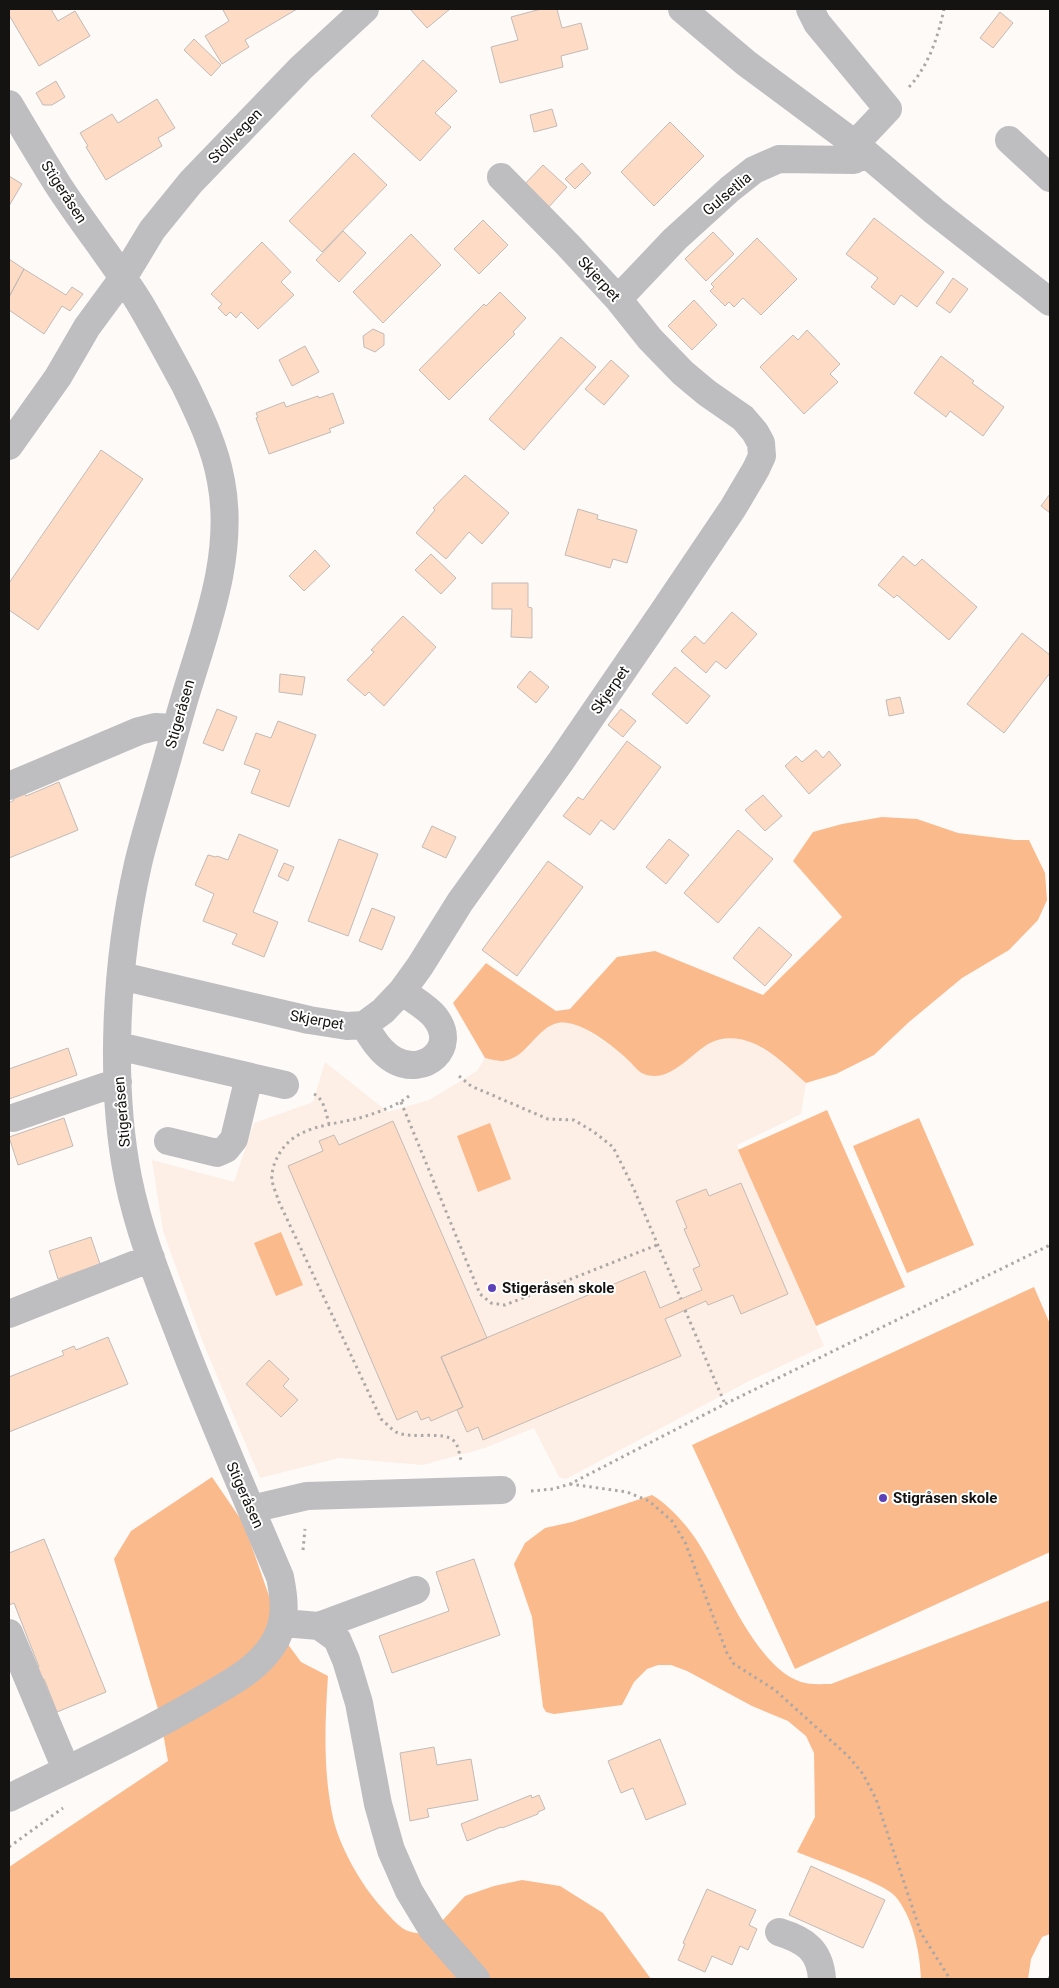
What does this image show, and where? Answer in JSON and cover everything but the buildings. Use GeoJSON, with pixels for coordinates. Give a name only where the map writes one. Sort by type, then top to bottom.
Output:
{"type":"FeatureCollection","features":[{"type":"Feature","properties":{"kind":"street","name":"Stollvegen"},"geometry":{"type":"LineString","coordinates":[[123,278],[152,230],[191,182],[301,68],[365,9]]}},
{"type":"Feature","properties":{"kind":"street"},"geometry":{"type":"LineString","coordinates":[[682,9],[746,63],[860,148],[934,211],[1050,302]]}},
{"type":"Feature","properties":{"kind":"street"},"geometry":{"type":"LineString","coordinates":[[810,9],[817,23],[888,109],[860,148]]}},
{"type":"Feature","properties":{"kind":"street","name":"Stigeråsen"},"geometry":{"type":"LineString","coordinates":[[9,104],[58,185],[123,278],[164,346],[214,449],[221,479],[226,512],[224,543],[211,614],[138,861],[129,907],[121,976],[118,1082],[128,1177],[143,1237],[220,1440],[280,1577],[284,1601],[283,1623],[272,1645],[256,1665],[230,1683],[167,1720],[9,1798]]}},
{"type":"Feature","properties":{"kind":"street"},"geometry":{"type":"LineString","coordinates":[[1008,140],[1050,178]]}},
{"type":"Feature","properties":{"kind":"street","name":"Gulsetlia"},"geometry":{"type":"LineString","coordinates":[[618,299],[675,239],[754,170],[779,159],[854,160],[860,148]]}},
{"type":"Feature","properties":{"kind":"street","name":"Skjerpet"},"geometry":{"type":"LineString","coordinates":[[121,976],[309,1020],[347,1026],[364,1026],[383,1011],[402,991],[420,966],[460,902],[561,761],[728,516],[756,470],[762,456],[761,443],[755,432],[743,418],[707,393],[683,373],[650,339],[618,299],[568,245],[501,177]]}},
{"type":"Feature","properties":{"kind":"street"},"geometry":{"type":"LineString","coordinates":[[9,446],[58,377],[87,327],[123,278]]}},
{"type":"Feature","properties":{"kind":"street"},"geometry":{"type":"LineString","coordinates":[[9,786],[139,731],[155,727],[176,728]]}},
{"type":"Feature","properties":{"kind":"street"},"geometry":{"type":"LineString","coordinates":[[364,1026],[381,1050],[393,1060],[415,1065],[426,1062],[435,1056],[441,1049],[444,1039],[441,1027],[434,1016],[402,991]]}},
{"type":"Feature","properties":{"kind":"street"},"geometry":{"type":"LineString","coordinates":[[118,1046],[285,1085]]}},
{"type":"Feature","properties":{"kind":"street"},"geometry":{"type":"LineString","coordinates":[[168,1142],[217,1154],[226,1149],[234,1139],[250,1077]]}},
{"type":"Feature","properties":{"kind":"street"},"geometry":{"type":"LineString","coordinates":[[13,1118],[118,1082]]}},
{"type":"Feature","properties":{"kind":"street"},"geometry":{"type":"LineString","coordinates":[[9,1314],[151,1258]]}},
{"type":"Feature","properties":{"kind":"street"},"geometry":{"type":"LineString","coordinates":[[251,1508],[307,1496],[502,1490]]}},
{"type":"Feature","properties":{"kind":"street"},"geometry":{"type":"LineString","coordinates":[[283,1623],[319,1626],[416,1590]]}},
{"type":"Feature","properties":{"kind":"street"},"geometry":{"type":"LineString","coordinates":[[319,1626],[337,1639],[346,1660],[359,1703],[378,1804],[391,1850],[405,1883],[432,1928],[476,1979]]}},
{"type":"Feature","properties":{"kind":"street"},"geometry":{"type":"LineString","coordinates":[[9,1633],[66,1769]]}},
{"type":"Feature","properties":{"kind":"street"},"geometry":{"type":"LineString","coordinates":[[778,1932],[796,1938],[813,1951],[819,1962],[822,1979]]}},
{"type":"Feature","properties":{"kind":"path"},"geometry":{"type":"LineString","coordinates":[[888,109],[912,83],[930,56],[940,30],[944,9]]}},
{"type":"Feature","properties":{"kind":"path"},"geometry":{"type":"LineString","coordinates":[[435,1056],[472,1086],[548,1119],[574,1120],[594,1132],[613,1147],[633,1187],[681,1299]]}},
{"type":"Feature","properties":{"kind":"path"},"geometry":{"type":"LineString","coordinates":[[413,1093],[401,1102],[362,1117],[301,1132],[291,1138],[281,1149],[275,1161],[272,1180],[279,1202],[381,1419],[396,1432],[409,1436],[443,1436],[454,1440],[458,1447],[468,1491]]}},
{"type":"Feature","properties":{"kind":"path"},"geometry":{"type":"LineString","coordinates":[[401,1102],[480,1294],[491,1303],[505,1305],[657,1245]]}},
{"type":"Feature","properties":{"kind":"path"},"geometry":{"type":"LineString","coordinates":[[502,1490],[553,1490],[570,1484],[725,1404],[1050,1245]]}},
{"type":"Feature","properties":{"kind":"path"},"geometry":{"type":"LineString","coordinates":[[686,1310],[725,1404]]}},
{"type":"Feature","properties":{"kind":"path"},"geometry":{"type":"LineString","coordinates":[[570,1484],[627,1492],[649,1501],[672,1521],[685,1542],[734,1664],[774,1690],[848,1756],[863,1774],[876,1799],[920,1933],[950,1979]]}},
{"type":"Feature","properties":{"kind":"shaded area"},"geometry":{"type":"Polygon","coordinates":[[[882,817],[917,819],[958,833],[1029,840],[1045,873],[1047,900],[1038,920],[1009,950],[962,978],[909,1022],[874,1055],[836,1074],[806,1083],[763,1048],[743,1040],[728,1038],[710,1043],[680,1066],[663,1075],[654,1076],[644,1074],[621,1053],[595,1034],[576,1025],[566,1023],[550,1026],[512,1059],[494,1060],[485,1058],[453,1003],[486,963],[556,1011],[570,1009],[617,957],[655,951],[763,995],[842,917],[793,861],[813,832],[842,824],[882,817]]]}},
{"type":"Feature","properties":{"kind":"shaded area","name":"Stigeråsen skole"},"geometry":{"type":"Polygon","coordinates":[[[571,1022],[586,1029],[621,1053],[644,1074],[711,1042],[732,1038],[749,1041],[773,1055],[806,1083],[801,1114],[737,1145],[824,1346],[749,1381],[566,1479],[559,1477],[534,1428],[485,1448],[423,1465],[339,1458],[260,1478],[204,1345],[163,1231],[152,1160],[234,1182],[254,1123],[313,1102],[325,1062],[388,1112],[429,1100],[477,1071],[485,1058],[503,1061],[527,1049],[541,1031],[557,1023],[571,1022]]]}},
{"type":"Feature","properties":{"kind":"shaded area"},"geometry":{"type":"Polygon","coordinates":[[[827,1110],[905,1287],[816,1326],[738,1150],[827,1110]]]}},
{"type":"Feature","properties":{"kind":"shaded area"},"geometry":{"type":"Polygon","coordinates":[[[919,1118],[974,1245],[907,1273],[853,1146],[919,1118]]]}},
{"type":"Feature","properties":{"kind":"shaded area"},"geometry":{"type":"Polygon","coordinates":[[[490,1123],[511,1179],[478,1192],[457,1136],[490,1123]]]}},
{"type":"Feature","properties":{"kind":"shaded area"},"geometry":{"type":"Polygon","coordinates":[[[281,1232],[303,1285],[276,1296],[254,1243],[281,1232]]]}},
{"type":"Feature","properties":{"kind":"shaded area","name":"Stigråsen skole"},"geometry":{"type":"Polygon","coordinates":[[[1034,1287],[1050,1324],[1050,1552],[795,1669],[692,1445],[1034,1287]]]}},
{"type":"Feature","properties":{"kind":"shaded area"},"geometry":{"type":"Polygon","coordinates":[[[212,1477],[244,1524],[284,1639],[301,1662],[328,1676],[326,1762],[332,1813],[345,1851],[359,1877],[383,1909],[394,1921],[408,1931],[431,1933],[465,1896],[494,1886],[522,1880],[560,1886],[603,1913],[651,1979],[9,1979],[9,1867],[168,1761],[160,1716],[114,1559],[131,1531],[212,1477]]]}},
{"type":"Feature","properties":{"kind":"shaded area"},"geometry":{"type":"Polygon","coordinates":[[[652,1495],[673,1512],[690,1531],[702,1548],[753,1638],[767,1657],[783,1673],[801,1682],[831,1684],[1050,1600],[1050,1934],[1042,1937],[1031,1959],[1028,1979],[921,1979],[919,1958],[911,1924],[895,1896],[864,1878],[797,1852],[815,1817],[814,1753],[806,1736],[788,1721],[752,1706],[687,1671],[671,1665],[658,1665],[647,1669],[634,1682],[622,1705],[554,1714],[546,1712],[543,1707],[532,1617],[514,1564],[525,1543],[545,1528],[572,1522],[652,1495]]]}},
{"type":"Feature","properties":{"kind":"place","name":"Stigeråsen skole"},"geometry":{"type":"Point","coordinates":[492,1288]}},
{"type":"Feature","properties":{"kind":"place","name":"Stigråsen skole"},"geometry":{"type":"Point","coordinates":[883,1498]}}]}
